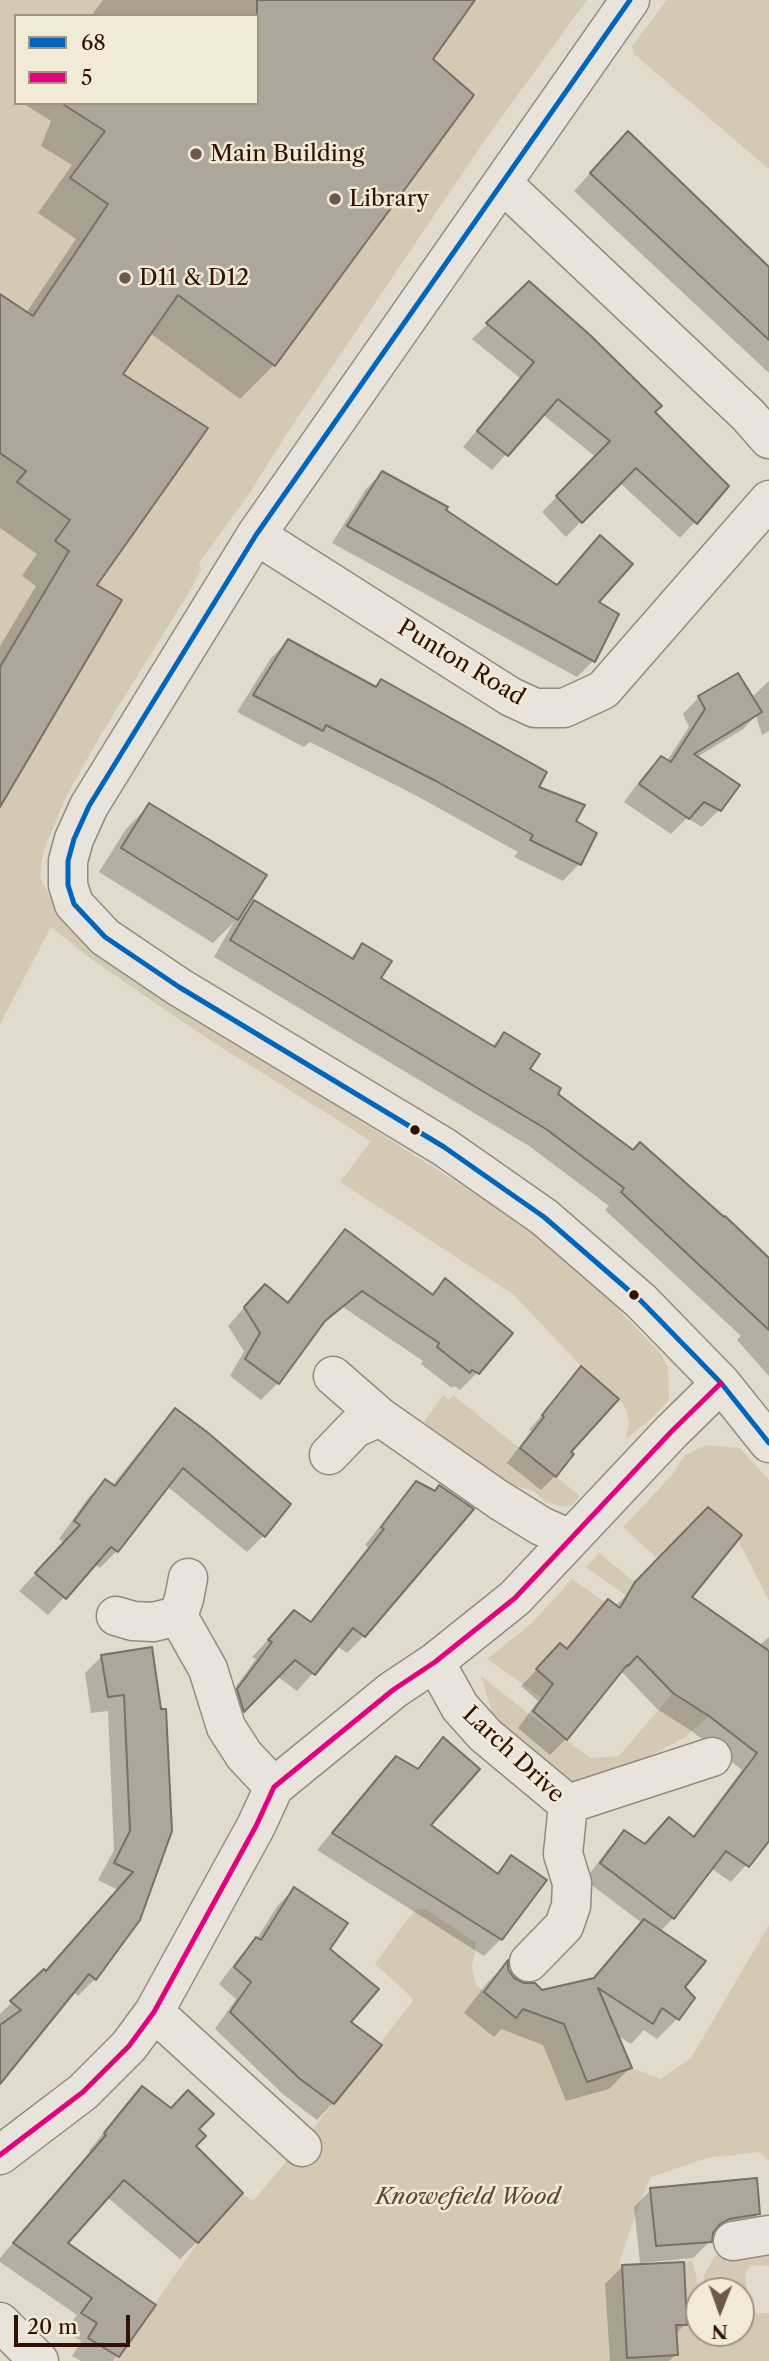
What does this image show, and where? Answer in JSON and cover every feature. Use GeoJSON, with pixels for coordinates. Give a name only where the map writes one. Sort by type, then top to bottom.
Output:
{"type":"FeatureCollection","features":[{"type":"Feature","properties":{"kind":"street"},"geometry":{"type":"LineString","coordinates":[[630,0],[256,535],[89,806],[68,860],[68,885],[74,904],[105,937],[179,987],[444,1147],[544,1217],[641,1301],[721,1382],[769,1443]]}},
{"type":"Feature","properties":{"kind":"street"},"geometry":{"type":"LineString","coordinates":[[502,183],[748,415],[769,439]]}},
{"type":"Feature","properties":{"kind":"street","name":"Punton Road"},"geometry":{"type":"LineString","coordinates":[[256,535],[511,696],[535,708],[564,708],[603,690],[769,500]]}},
{"type":"Feature","properties":{"kind":"street"},"geometry":{"type":"LineString","coordinates":[[333,1376],[380,1417],[499,1500],[541,1526],[570,1539]]}},
{"type":"Feature","properties":{"kind":"street"},"geometry":{"type":"LineString","coordinates":[[0,2155],[83,2092],[129,2046],[154,2012],[256,1826],[274,1787],[393,1690],[435,1662],[516,1598],[721,1382]]}},
{"type":"Feature","properties":{"kind":"street"},"geometry":{"type":"LineString","coordinates":[[329,1455],[355,1428],[380,1417]]}},
{"type":"Feature","properties":{"kind":"street"},"geometry":{"type":"LineString","coordinates":[[188,1578],[178,1615],[189,1640],[208,1670],[226,1727],[244,1755],[274,1787]]}},
{"type":"Feature","properties":{"kind":"street"},"geometry":{"type":"LineString","coordinates":[[117,1616],[153,1622],[178,1615]]}},
{"type":"Feature","properties":{"kind":"street","name":"Larch Drive"},"geometry":{"type":"LineString","coordinates":[[435,1662],[460,1707],[485,1735],[568,1804],[562,1854],[572,1883],[571,1906],[564,1926],[529,1962]]}},
{"type":"Feature","properties":{"kind":"street"},"geometry":{"type":"LineString","coordinates":[[568,1804],[712,1757]]}},
{"type":"Feature","properties":{"kind":"street"},"geometry":{"type":"LineString","coordinates":[[154,2012],[302,2147]]}},
{"type":"Feature","properties":{"kind":"street"},"geometry":{"type":"LineString","coordinates":[[0,2322],[39,2361]]}},
{"type":"Feature","properties":{"kind":"green space"},"geometry":{"type":"Polygon","coordinates":[[[0,0],[587,0],[487,137],[249,494],[199,563],[201,569],[191,589],[99,738],[66,797],[43,852],[40,878],[64,923],[94,952],[510,1216],[598,1288],[661,1354],[668,1367],[669,1399],[654,1416],[626,1439],[629,1422],[626,1409],[619,1399],[581,1366],[513,1294],[340,1182],[371,1141],[208,1039],[91,959],[51,927],[0,1024],[0,808],[100,637],[0,667],[0,453],[26,471],[18,482],[70,520],[55,541],[92,567],[208,428],[9,300],[0,312],[0,0]]]}},
{"type":"Feature","properties":{"kind":"green space"},"geometry":{"type":"Polygon","coordinates":[[[667,0],[769,0],[769,169],[634,54],[632,46],[667,0]]]}},
{"type":"Feature","properties":{"kind":"green space"},"geometry":{"type":"Polygon","coordinates":[[[443,1395],[449,1400],[453,1395],[580,1496],[572,1505],[563,1507],[546,1502],[534,1491],[502,1482],[424,1422],[443,1395]]]}},
{"type":"Feature","properties":{"kind":"green space"},"geometry":{"type":"Polygon","coordinates":[[[706,1445],[740,1448],[769,1480],[769,1601],[738,1540],[741,1535],[709,1507],[658,1559],[623,1527],[672,1475],[685,1455],[706,1445]]]}},
{"type":"Feature","properties":{"kind":"green space"},"geometry":{"type":"Polygon","coordinates":[[[599,1553],[635,1582],[641,1606],[586,1567],[599,1553]]]}},
{"type":"Feature","properties":{"kind":"green space"},"geometry":{"type":"Polygon","coordinates":[[[572,1579],[605,1602],[581,1632],[575,1657],[560,1644],[536,1668],[554,1684],[542,1698],[487,1659],[532,1623],[572,1579]]]}},
{"type":"Feature","properties":{"kind":"green space"},"geometry":{"type":"Polygon","coordinates":[[[481,1676],[591,1758],[619,1756],[673,1693],[709,1716],[684,1738],[619,1772],[570,1785],[490,1720],[491,1708],[481,1676]]]}},
{"type":"Feature","properties":{"kind":"green space","name":"Knowefield Wood"},"geometry":{"type":"Polygon","coordinates":[[[417,1909],[426,1909],[476,1943],[472,1968],[476,1985],[515,2017],[522,2009],[552,2020],[561,2015],[608,2075],[632,2068],[661,2079],[691,2058],[769,1925],[769,2161],[759,2152],[707,2158],[651,2177],[620,2261],[627,2358],[676,2325],[685,2325],[685,2347],[755,2347],[755,2313],[769,2313],[769,2361],[114,2361],[211,2224],[244,2195],[253,2201],[307,2137],[413,2001],[375,1964],[417,1909]]]}},
{"type":"Feature","properties":{"kind":"green space","name":"Knowefield Wood"},"geometry":{"type":"Polygon","coordinates":[[[730,2248],[765,2252],[769,2255],[769,2266],[750,2265],[745,2275],[704,2275],[715,2256],[730,2248]]]}},
{"type":"Feature","properties":{"kind":"green space","name":"Knowefield Wood"},"geometry":{"type":"Polygon","coordinates":[[[692,2261],[696,2277],[685,2277],[685,2321],[670,2263],[692,2261]]]}},
{"type":"Feature","properties":{"kind":"building"},"geometry":{"type":"Polygon","coordinates":[[[257,0],[475,0],[433,59],[474,95],[275,366],[178,295],[123,374],[208,428],[97,585],[122,600],[0,807],[0,667],[69,551],[55,541],[70,520],[17,482],[26,471],[0,453],[0,294],[33,316],[108,204],[70,178],[105,131],[64,105],[259,105],[257,0]]]}},
{"type":"Feature","properties":{"kind":"building"},"geometry":{"type":"Polygon","coordinates":[[[628,131],[769,267],[769,340],[590,173],[628,131]]]}},
{"type":"Feature","properties":{"kind":"building"},"geometry":{"type":"Polygon","coordinates":[[[529,281],[590,335],[662,406],[655,412],[729,486],[697,524],[636,468],[582,523],[556,496],[610,441],[558,399],[508,456],[477,431],[534,362],[486,323],[529,281]]]}},
{"type":"Feature","properties":{"kind":"building"},"geometry":{"type":"Polygon","coordinates":[[[382,471],[448,507],[446,510],[557,585],[600,535],[633,564],[599,602],[619,614],[595,662],[347,526],[382,471]]]}},
{"type":"Feature","properties":{"kind":"building"},"geometry":{"type":"Polygon","coordinates":[[[288,639],[376,687],[381,679],[547,772],[539,787],[585,805],[576,821],[597,833],[581,865],[530,840],[533,835],[434,780],[326,725],[323,731],[253,695],[288,639]]]}},
{"type":"Feature","properties":{"kind":"building"},"geometry":{"type":"Polygon","coordinates":[[[738,673],[762,712],[694,754],[740,785],[721,811],[704,802],[689,819],[639,784],[661,756],[671,762],[705,709],[698,696],[738,673]]]}},
{"type":"Feature","properties":{"kind":"building"},"geometry":{"type":"Polygon","coordinates":[[[149,803],[267,875],[238,920],[121,848],[149,803]]]}},
{"type":"Feature","properties":{"kind":"building"},"geometry":{"type":"Polygon","coordinates":[[[254,900],[353,959],[362,943],[392,961],[381,978],[495,1047],[504,1032],[540,1054],[530,1069],[561,1088],[558,1094],[633,1150],[640,1142],[769,1258],[769,1330],[621,1192],[624,1188],[546,1129],[230,940],[254,900]]]}},
{"type":"Feature","properties":{"kind":"building"},"geometry":{"type":"Polygon","coordinates":[[[345,1229],[433,1295],[445,1278],[513,1333],[479,1374],[472,1370],[470,1373],[437,1347],[439,1343],[362,1291],[325,1321],[279,1384],[245,1359],[260,1333],[244,1307],[265,1284],[288,1303],[345,1229]]]}},
{"type":"Feature","properties":{"kind":"building"},"geometry":{"type":"Polygon","coordinates":[[[581,1366],[619,1399],[571,1452],[574,1454],[556,1477],[520,1448],[581,1366]]]}},
{"type":"Feature","properties":{"kind":"building"},"geometry":{"type":"Polygon","coordinates":[[[175,1408],[291,1504],[265,1537],[183,1468],[118,1552],[111,1547],[66,1599],[35,1573],[80,1525],[74,1521],[105,1479],[115,1486],[175,1408]]]}},
{"type":"Feature","properties":{"kind":"building"},"geometry":{"type":"Polygon","coordinates":[[[416,1481],[435,1491],[439,1485],[474,1509],[365,1637],[353,1628],[315,1675],[295,1660],[244,1712],[237,1689],[272,1642],[268,1640],[294,1610],[311,1622],[384,1529],[381,1527],[416,1481]]]}},
{"type":"Feature","properties":{"kind":"building"},"geometry":{"type":"Polygon","coordinates":[[[708,1507],[742,1535],[692,1597],[769,1651],[769,1841],[749,1867],[726,1851],[674,1919],[600,1863],[624,1830],[645,1844],[669,1817],[694,1837],[757,1753],[709,1716],[673,1693],[637,1656],[567,1740],[533,1711],[553,1684],[536,1669],[560,1643],[567,1649],[608,1599],[620,1608],[635,1582],[708,1507]]]}},
{"type":"Feature","properties":{"kind":"building"},"geometry":{"type":"Polygon","coordinates":[[[152,1647],[161,1709],[166,1709],[172,1831],[140,1920],[96,1980],[89,1974],[0,2084],[0,2025],[21,2010],[10,2001],[44,1969],[46,1971],[133,1872],[114,1863],[130,1831],[124,1695],[108,1697],[101,1655],[152,1647]]]}},
{"type":"Feature","properties":{"kind":"building"},"geometry":{"type":"Polygon","coordinates":[[[443,1737],[480,1769],[431,1825],[498,1874],[511,1855],[547,1880],[502,1940],[332,1833],[396,1756],[418,1769],[443,1737]]]}},
{"type":"Feature","properties":{"kind":"building"},"geometry":{"type":"Polygon","coordinates":[[[294,1887],[348,1923],[330,1949],[379,1989],[351,2022],[382,2045],[334,2104],[300,2079],[230,2012],[251,1982],[234,1967],[256,1937],[261,1940],[294,1887]]]}},
{"type":"Feature","properties":{"kind":"building"},"geometry":{"type":"Polygon","coordinates":[[[644,1919],[706,1961],[685,1987],[695,1998],[679,2020],[662,2008],[653,2024],[598,1988],[632,2068],[587,2082],[564,2024],[523,2009],[516,2018],[484,1992],[508,1960],[508,1969],[514,1978],[524,1983],[535,1983],[542,1990],[594,1978],[644,1919]]]}},
{"type":"Feature","properties":{"kind":"building"},"geometry":{"type":"Polygon","coordinates":[[[142,2086],[171,2108],[188,2090],[214,2114],[199,2129],[206,2136],[196,2146],[243,2193],[198,2243],[124,2180],[68,2243],[156,2305],[119,2357],[88,2338],[97,2323],[81,2313],[92,2298],[13,2243],[106,2135],[104,2133],[142,2086]]]}},
{"type":"Feature","properties":{"kind":"building"},"geometry":{"type":"Polygon","coordinates":[[[757,2178],[760,2214],[729,2219],[720,2224],[713,2233],[712,2242],[656,2246],[650,2188],[757,2178]]]}},
{"type":"Feature","properties":{"kind":"building"},"geometry":{"type":"Polygon","coordinates":[[[684,2262],[685,2325],[676,2325],[678,2355],[627,2358],[622,2265],[684,2262]]]}},
{"type":"Feature","properties":{"kind":"transit line","name":"68"},"geometry":{"type":"LineString","coordinates":[[630,0],[256,535],[89,806],[74,839],[68,861],[68,885],[74,904],[105,937],[179,987],[444,1147],[544,1217],[641,1301],[721,1383],[769,1443]]}},
{"type":"Feature","properties":{"kind":"transit line","name":"5"},"geometry":{"type":"LineString","coordinates":[[0,2155],[83,2092],[129,2046],[154,2012],[256,1826],[274,1787],[393,1690],[435,1662],[515,1598],[671,1432],[721,1383]]}},
{"type":"Feature","properties":{"kind":"place","name":"Main Building"},"geometry":{"type":"Point","coordinates":[196,154]}},
{"type":"Feature","properties":{"kind":"place","name":"Library"},"geometry":{"type":"Point","coordinates":[335,199]}},
{"type":"Feature","properties":{"kind":"place","name":"D11 & D12"},"geometry":{"type":"Point","coordinates":[125,278]}}]}
